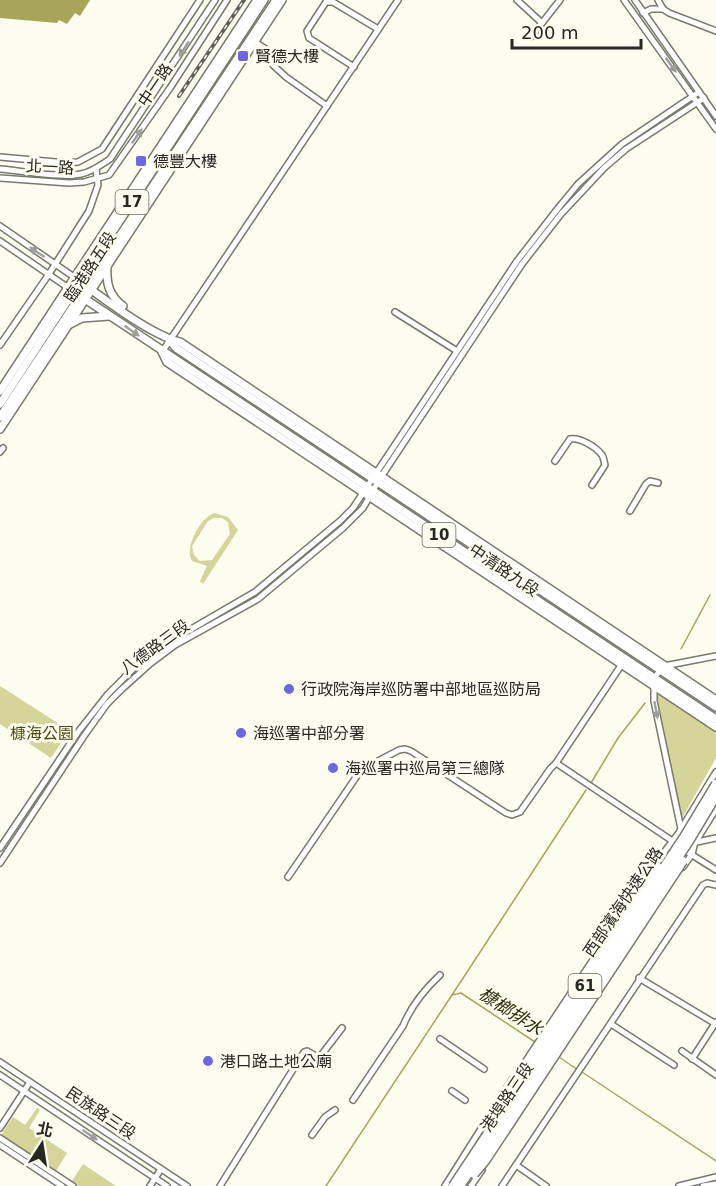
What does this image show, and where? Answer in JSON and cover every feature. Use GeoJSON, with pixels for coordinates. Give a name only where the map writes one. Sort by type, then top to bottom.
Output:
{"type":"FeatureCollection","features":[{"type":"Feature","properties":{"kind":"highway","name":"西部濱海快速公路"},"geometry":{"type":"LineString","coordinates":[[449,1186],[513,1096],[684,837],[716,784]]}},
{"type":"Feature","properties":{"kind":"highway","name":"西部濱海快速公路"},"geometry":{"type":"LineString","coordinates":[[463,1186],[689,841],[716,796]]}},
{"type":"Feature","properties":{"kind":"highway"},"geometry":{"type":"LineString","coordinates":[[463,1186],[485,1161],[683,861]]}},
{"type":"Feature","properties":{"kind":"highway"},"geometry":{"type":"LineString","coordinates":[[513,1096],[515,1080],[657,866]]}},
{"type":"Feature","properties":{"kind":"main road","name":"臨港路五段"},"geometry":{"type":"LineString","coordinates":[[77,279],[257,0]]}},
{"type":"Feature","properties":{"kind":"main road","name":"臨港路五段"},"geometry":{"type":"LineString","coordinates":[[0,392],[264,0]]}},
{"type":"Feature","properties":{"kind":"main road","name":"臨港路五段"},"geometry":{"type":"LineString","coordinates":[[0,429],[276,0]]}},
{"type":"Feature","properties":{"kind":"main road","name":"臨港路五段"},"geometry":{"type":"LineString","coordinates":[[89,288],[108,263],[282,0]]}},
{"type":"Feature","properties":{"kind":"main road"},"geometry":{"type":"LineString","coordinates":[[108,263],[107,282],[111,293],[142,324]]}},
{"type":"Feature","properties":{"kind":"main road","name":"中清路九段"},"geometry":{"type":"LineString","coordinates":[[77,279],[169,340],[176,348],[662,668],[716,707]]}},
{"type":"Feature","properties":{"kind":"main road","name":"臨港路五段"},"geometry":{"type":"LineString","coordinates":[[0,404],[70,289]]}},
{"type":"Feature","properties":{"kind":"main road","name":"中清路九段"},"geometry":{"type":"LineString","coordinates":[[70,289],[622,664],[716,719]]}},
{"type":"Feature","properties":{"kind":"main road","name":"臨港路五段"},"geometry":{"type":"LineString","coordinates":[[0,417],[83,298]]}},
{"type":"Feature","properties":{"kind":"main road"},"geometry":{"type":"LineString","coordinates":[[68,326],[82,318],[110,315]]}},
{"type":"Feature","properties":{"kind":"main road","name":"中清路九段"},"geometry":{"type":"LineString","coordinates":[[368,492],[654,682],[716,727]]}},
{"type":"Feature","properties":{"kind":"main road","name":"中清路九段"},"geometry":{"type":"LineString","coordinates":[[662,668],[716,700]]}},
{"type":"Feature","properties":{"kind":"street"},"geometry":{"type":"LineString","coordinates":[[0,157],[67,163],[78,162],[102,149],[200,0]]}},
{"type":"Feature","properties":{"kind":"street","name":"中一路"},"geometry":{"type":"LineString","coordinates":[[96,169],[110,159],[215,0]]}},
{"type":"Feature","properties":{"kind":"street","name":"中一路"},"geometry":{"type":"LineString","coordinates":[[99,178],[109,175],[114,169],[227,0]]}},
{"type":"Feature","properties":{"kind":"street"},"geometry":{"type":"LineString","coordinates":[[162,352],[244,233],[398,0]]}},
{"type":"Feature","properties":{"kind":"street"},"geometry":{"type":"LineString","coordinates":[[517,0],[542,24]]}},
{"type":"Feature","properties":{"kind":"street"},"geometry":{"type":"LineString","coordinates":[[531,36],[560,0]]}},
{"type":"Feature","properties":{"kind":"street"},"geometry":{"type":"LineString","coordinates":[[624,0],[716,129]]}},
{"type":"Feature","properties":{"kind":"street"},"geometry":{"type":"LineString","coordinates":[[635,0],[716,116]]}},
{"type":"Feature","properties":{"kind":"street"},"geometry":{"type":"LineString","coordinates":[[658,0],[663,9]]}},
{"type":"Feature","properties":{"kind":"street"},"geometry":{"type":"LineString","coordinates":[[354,67],[309,38],[307,31],[312,21],[326,2],[333,2],[378,29]]}},
{"type":"Feature","properties":{"kind":"street"},"geometry":{"type":"LineString","coordinates":[[637,18],[651,9],[663,9],[716,31]]}},
{"type":"Feature","properties":{"kind":"street"},"geometry":{"type":"LineString","coordinates":[[255,42],[269,51],[273,65],[286,77],[327,106]]}},
{"type":"Feature","properties":{"kind":"street"},"geometry":{"type":"LineString","coordinates":[[426,403],[457,351],[520,263],[594,174],[622,144],[699,92]]}},
{"type":"Feature","properties":{"kind":"street"},"geometry":{"type":"LineString","coordinates":[[594,174],[626,149],[704,98]]}},
{"type":"Feature","properties":{"kind":"street","name":"北一路"},"geometry":{"type":"LineString","coordinates":[[0,169],[69,175],[82,174],[96,169]]}},
{"type":"Feature","properties":{"kind":"street"},"geometry":{"type":"LineString","coordinates":[[0,345],[56,264],[89,211],[99,178],[96,169]]}},
{"type":"Feature","properties":{"kind":"street","name":"北一路"},"geometry":{"type":"LineString","coordinates":[[0,178],[69,183],[84,183],[99,178]]}},
{"type":"Feature","properties":{"kind":"street","name":"中清路九段"},"geometry":{"type":"LineString","coordinates":[[0,226],[77,279]]}},
{"type":"Feature","properties":{"kind":"street","name":"中清路九段"},"geometry":{"type":"LineString","coordinates":[[0,241],[70,289]]}},
{"type":"Feature","properties":{"kind":"street"},"geometry":{"type":"LineString","coordinates":[[368,492],[520,263]]}},
{"type":"Feature","properties":{"kind":"street"},"geometry":{"type":"LineString","coordinates":[[396,312],[457,351]]}},
{"type":"Feature","properties":{"kind":"street"},"geometry":{"type":"LineString","coordinates":[[555,461],[570,439],[576,438],[589,444],[602,454],[605,465],[592,485]]}},
{"type":"Feature","properties":{"kind":"street"},"geometry":{"type":"LineString","coordinates":[[630,511],[646,484],[650,481],[658,483]]}},
{"type":"Feature","properties":{"kind":"street","name":"八德路三段"},"geometry":{"type":"LineString","coordinates":[[0,848],[108,694],[134,668],[198,623],[255,592],[340,521],[368,492]]}},
{"type":"Feature","properties":{"kind":"street","name":"八德路三段"},"geometry":{"type":"LineString","coordinates":[[0,863],[81,734],[108,704],[151,663],[183,640],[258,599],[343,528],[363,508],[368,492]]}},
{"type":"Feature","properties":{"kind":"street"},"geometry":{"type":"LineString","coordinates":[[255,592],[258,599]]}},
{"type":"Feature","properties":{"kind":"street"},"geometry":{"type":"LineString","coordinates":[[681,829],[654,701],[654,682],[662,668],[716,656]]}},
{"type":"Feature","properties":{"kind":"street"},"geometry":{"type":"LineString","coordinates":[[288,877],[361,770],[399,750],[411,751],[512,815],[520,812],[556,764],[622,664]]}},
{"type":"Feature","properties":{"kind":"street"},"geometry":{"type":"LineString","coordinates":[[556,764],[716,870]]}},
{"type":"Feature","properties":{"kind":"street","name":"港埠路三段"},"geometry":{"type":"LineString","coordinates":[[657,866],[716,772]]}},
{"type":"Feature","properties":{"kind":"street","name":"港埠路三段"},"geometry":{"type":"LineString","coordinates":[[683,861],[716,809]]}},
{"type":"Feature","properties":{"kind":"street"},"geometry":{"type":"LineString","coordinates":[[696,843],[716,838]]}},
{"type":"Feature","properties":{"kind":"street","name":"港埠路三段"},"geometry":{"type":"LineString","coordinates":[[449,1186],[541,1041],[659,868],[669,848]]}},
{"type":"Feature","properties":{"kind":"street","name":"港埠路三段"},"geometry":{"type":"LineString","coordinates":[[471,1186],[689,852]]}},
{"type":"Feature","properties":{"kind":"street"},"geometry":{"type":"LineString","coordinates":[[502,1186],[703,885],[707,883],[716,885]]}},
{"type":"Feature","properties":{"kind":"street"},"geometry":{"type":"LineString","coordinates":[[353,1100],[403,1026],[426,987],[440,975]]}},
{"type":"Feature","properties":{"kind":"street"},"geometry":{"type":"LineString","coordinates":[[639,978],[716,1024],[692,1059]]}},
{"type":"Feature","properties":{"kind":"street"},"geometry":{"type":"LineString","coordinates":[[611,1024],[674,1065]]}},
{"type":"Feature","properties":{"kind":"street"},"geometry":{"type":"LineString","coordinates":[[220,1186],[304,1052],[307,1051],[319,1058],[342,1028]]}},
{"type":"Feature","properties":{"kind":"street"},"geometry":{"type":"LineString","coordinates":[[440,1039],[484,1069]]}},
{"type":"Feature","properties":{"kind":"street"},"geometry":{"type":"LineString","coordinates":[[682,1051],[716,1075]]}},
{"type":"Feature","properties":{"kind":"street","name":"港埠路三段"},"geometry":{"type":"LineString","coordinates":[[463,1186],[553,1059]]}},
{"type":"Feature","properties":{"kind":"street","name":"民族路三段"},"geometry":{"type":"LineString","coordinates":[[0,1062],[187,1186]]}},
{"type":"Feature","properties":{"kind":"street","name":"民族路三段"},"geometry":{"type":"LineString","coordinates":[[0,1075],[163,1185]]}},
{"type":"Feature","properties":{"kind":"street"},"geometry":{"type":"LineString","coordinates":[[0,1128],[30,1082]]}},
{"type":"Feature","properties":{"kind":"street"},"geometry":{"type":"LineString","coordinates":[[452,1091],[465,1100]]}},
{"type":"Feature","properties":{"kind":"street"},"geometry":{"type":"LineString","coordinates":[[312,1135],[325,1117],[335,1110]]}},
{"type":"Feature","properties":{"kind":"street"},"geometry":{"type":"LineString","coordinates":[[0,1138],[59,1183]]}},
{"type":"Feature","properties":{"kind":"street"},"geometry":{"type":"LineString","coordinates":[[0,1145],[59,1183],[72,1186]]}},
{"type":"Feature","properties":{"kind":"street"},"geometry":{"type":"LineString","coordinates":[[516,1165],[546,1186]]}},
{"type":"Feature","properties":{"kind":"street"},"geometry":{"type":"LineString","coordinates":[[150,1186],[161,1169]]}},
{"type":"Feature","properties":{"kind":"street"},"geometry":{"type":"LineString","coordinates":[[163,1185],[168,1174]]}},
{"type":"Feature","properties":{"kind":"street"},"geometry":{"type":"LineString","coordinates":[[679,1186],[716,1178]]}},
{"type":"Feature","properties":{"kind":"street"},"geometry":{"type":"LineString","coordinates":[[703,1186],[716,1184]]}},
{"type":"Feature","properties":{"kind":"green space"},"geometry":{"type":"Polygon","coordinates":[[[214,513],[228,517],[238,530],[203,584],[200,581],[207,566],[192,561],[190,549],[199,527],[214,513]],[[222,518],[208,521],[192,546],[194,555],[200,561],[212,560],[230,534],[228,522],[222,518]]]}},
{"type":"Feature","properties":{"kind":"green space","name":"槺海公園"},"geometry":{"type":"Polygon","coordinates":[[[0,686],[67,729],[67,734],[51,758],[0,724],[0,686]]]}},
{"type":"Feature","properties":{"kind":"green space"},"geometry":{"type":"Polygon","coordinates":[[[654,689],[716,730],[716,758],[682,818],[654,689]]]}},
{"type":"Feature","properties":{"kind":"green space"},"geometry":{"type":"Polygon","coordinates":[[[37,1108],[40,1110],[29,1128],[67,1153],[56,1171],[1,1135],[13,1117],[25,1125],[37,1108]]]}},
{"type":"Feature","properties":{"kind":"green space"},"geometry":{"type":"Polygon","coordinates":[[[83,1164],[116,1186],[79,1186],[72,1181],[83,1164]]]}},
{"type":"Feature","properties":{"kind":"shaded area"},"geometry":{"type":"Polygon","coordinates":[[[0,0],[90,0],[80,16],[75,13],[67,24],[59,20],[57,23],[0,18],[0,0]]]}},
{"type":"Feature","properties":{"kind":"waterway"},"geometry":{"type":"LineString","coordinates":[[681,649],[710,595]]}},
{"type":"Feature","properties":{"kind":"waterway"},"geometry":{"type":"LineString","coordinates":[[591,783],[618,738],[645,703]]}},
{"type":"Feature","properties":{"kind":"waterway"},"geometry":{"type":"LineString","coordinates":[[452,995],[586,790]]}},
{"type":"Feature","properties":{"kind":"waterway","name":"槺榔排水"},"geometry":{"type":"LineString","coordinates":[[326,1186],[452,995],[461,993],[535,1042]]}},
{"type":"Feature","properties":{"kind":"waterway","name":"槺榔排水"},"geometry":{"type":"LineString","coordinates":[[559,1057],[578,1070]]}},
{"type":"Feature","properties":{"kind":"waterway","name":"槺榔排水"},"geometry":{"type":"LineString","coordinates":[[582,1072],[716,1161]]}},
{"type":"Feature","properties":{"kind":"railway"},"geometry":{"type":"LineString","coordinates":[[179,96],[244,0]]}},
{"type":"Feature","properties":{"kind":"place","name":"賢德大樓"},"geometry":{"type":"Point","coordinates":[243,56]}},
{"type":"Feature","properties":{"kind":"place","name":"德豐大樓"},"geometry":{"type":"Point","coordinates":[141,161]}},
{"type":"Feature","properties":{"kind":"place","name":"行政院海岸巡防署中部地區巡防局"},"geometry":{"type":"Point","coordinates":[289,689]}},
{"type":"Feature","properties":{"kind":"place","name":"海巡署中部分署"},"geometry":{"type":"Point","coordinates":[241,733]}},
{"type":"Feature","properties":{"kind":"place","name":"海巡署中巡局第三總隊"},"geometry":{"type":"Point","coordinates":[333,768]}},
{"type":"Feature","properties":{"kind":"place","name":"港口路土地公廟"},"geometry":{"type":"Point","coordinates":[208,1061]}}]}
